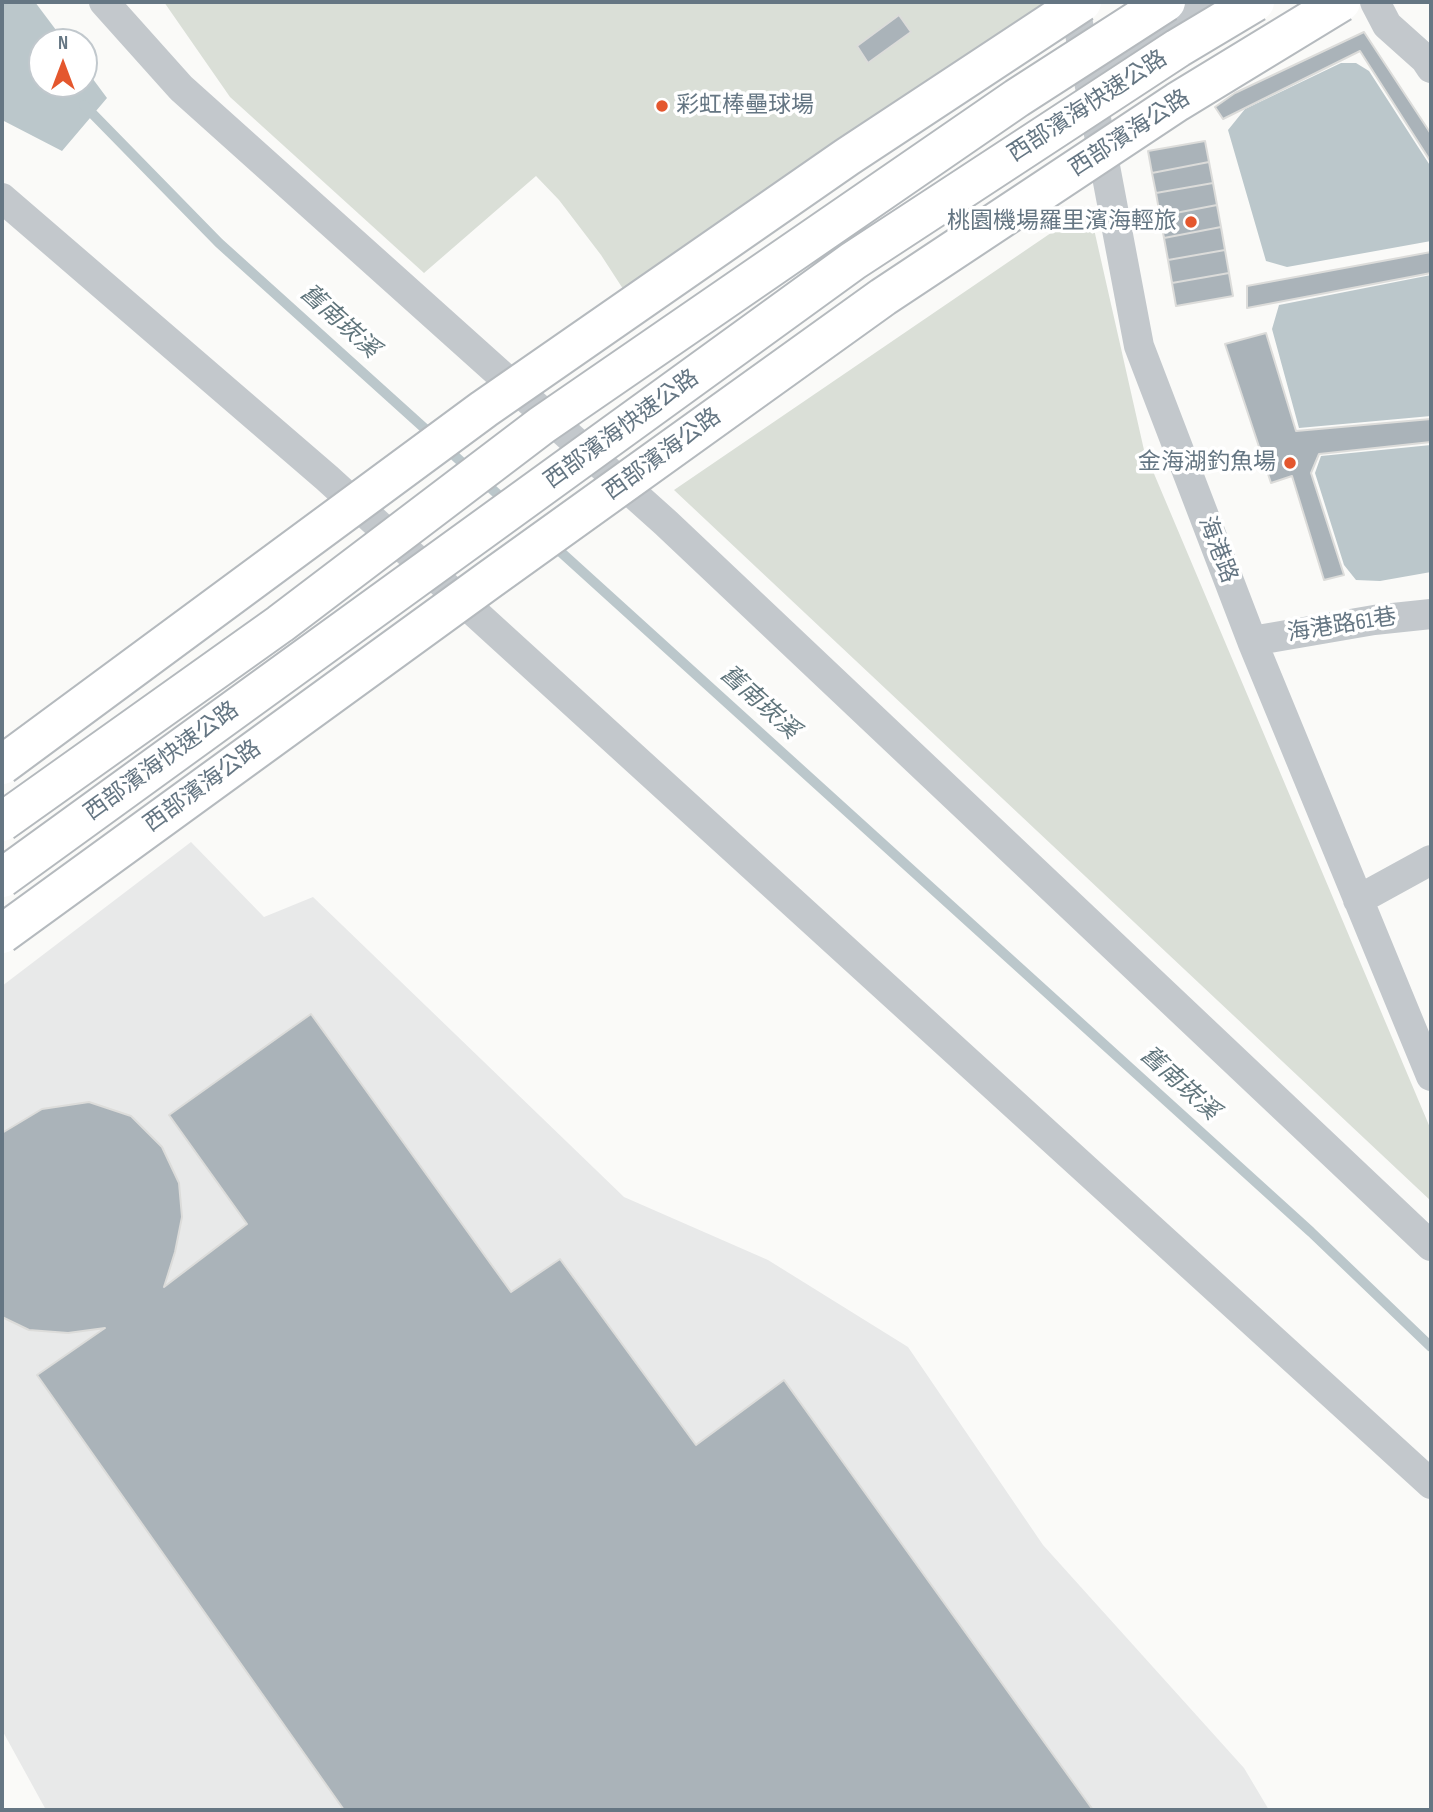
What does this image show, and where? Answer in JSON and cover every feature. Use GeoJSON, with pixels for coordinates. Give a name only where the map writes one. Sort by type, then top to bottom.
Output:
{"type":"FeatureCollection","features":[{"type":"Feature","properties":{"kind":"main road"},"geometry":{"type":"LineString","coordinates":[[2,765],[484,409],[847,157],[1082,2]]}},
{"type":"Feature","properties":{"kind":"main road","name":"西部濱海快速公路"},"geometry":{"type":"LineString","coordinates":[[2,822],[280,624],[542,425],[1017,98],[1166,2]]}},
{"type":"Feature","properties":{"kind":"main road","name":"西部濱海快速公路"},"geometry":{"type":"LineString","coordinates":[[2,878],[853,261],[1166,55],[1255,2]]}},
{"type":"Feature","properties":{"kind":"main road","name":"西部濱海公路"},"geometry":{"type":"LineString","coordinates":[[2,934],[883,297],[1177,102],[1341,2]]}},
{"type":"Feature","properties":{"kind":"street"},"geometry":{"type":"LineString","coordinates":[[104,2],[181,89],[666,523],[1431,1246]]}},
{"type":"Feature","properties":{"kind":"street","name":"海港路"},"geometry":{"type":"LineString","coordinates":[[1074,2],[1139,346],[1252,640],[1358,900],[1423,1045],[1431,1076]]}},
{"type":"Feature","properties":{"kind":"street"},"geometry":{"type":"LineString","coordinates":[[1088,79],[1209,2]]}},
{"type":"Feature","properties":{"kind":"street"},"geometry":{"type":"LineString","coordinates":[[1375,2],[1387,25],[1425,59],[1431,68]]}},
{"type":"Feature","properties":{"kind":"street"},"geometry":{"type":"LineString","coordinates":[[2,198],[327,478],[1431,1484]]}},
{"type":"Feature","properties":{"kind":"street","name":"海港路61巷"},"geometry":{"type":"LineString","coordinates":[[1252,640],[1374,620],[1431,614]]}},
{"type":"Feature","properties":{"kind":"street"},"geometry":{"type":"LineString","coordinates":[[1358,900],[1431,860]]}},
{"type":"Feature","properties":{"kind":"shaded area"},"geometry":{"type":"Polygon","coordinates":[[[2,2],[35,2],[54,28],[28,28],[28,98],[98,98],[98,86],[107,98],[62,151],[2,120],[2,2]]]}},
{"type":"Feature","properties":{"kind":"shaded area"},"geometry":{"type":"Polygon","coordinates":[[[164,2],[1048,2],[627,295],[601,255],[559,200],[536,176],[424,273],[230,97],[164,2]]]}},
{"type":"Feature","properties":{"kind":"shaded area"},"geometry":{"type":"Polygon","coordinates":[[[1341,63],[1356,63],[1369,71],[1431,167],[1431,241],[1287,267],[1266,261],[1228,130],[1245,109],[1341,63]]]}},
{"type":"Feature","properties":{"kind":"shaded area"},"geometry":{"type":"Polygon","coordinates":[[[1089,207],[1144,450],[1431,1130],[1431,1201],[674,490],[1089,207]]]}},
{"type":"Feature","properties":{"kind":"shaded area"},"geometry":{"type":"Polygon","coordinates":[[[1431,275],[1431,416],[1299,428],[1272,329],[1279,305],[1431,275]]]}},
{"type":"Feature","properties":{"kind":"shaded area"},"geometry":{"type":"Polygon","coordinates":[[[1431,445],[1431,572],[1380,581],[1356,580],[1344,565],[1315,473],[1321,456],[1431,445]]]}},
{"type":"Feature","properties":{"kind":"shaded area"},"geometry":{"type":"Polygon","coordinates":[[[191,842],[264,917],[313,897],[624,1197],[768,1260],[908,1347],[1043,1545],[1244,1768],[1269,1810],[46,1810],[2,1730],[2,986],[191,842]]]}},
{"type":"Feature","properties":{"kind":"building"},"geometry":{"type":"Polygon","coordinates":[[[899,15],[911,32],[868,63],[857,46],[899,15]]]}},
{"type":"Feature","properties":{"kind":"building"},"geometry":{"type":"Polygon","coordinates":[[[1364,32],[1431,134],[1431,162],[1360,51],[1223,119],[1215,107],[1235,93],[1364,32]]]}},
{"type":"Feature","properties":{"kind":"building"},"geometry":{"type":"Polygon","coordinates":[[[1205,141],[1209,162],[1152,173],[1148,151],[1205,141]]]}},
{"type":"Feature","properties":{"kind":"building"},"geometry":{"type":"Polygon","coordinates":[[[1209,162],[1213,183],[1156,193],[1152,173],[1209,162]]]}},
{"type":"Feature","properties":{"kind":"building"},"geometry":{"type":"Polygon","coordinates":[[[1213,183],[1217,205],[1160,216],[1156,193],[1213,183]]]}},
{"type":"Feature","properties":{"kind":"building","name":"桃園機場羅里濱海輕旅"},"geometry":{"type":"Polygon","coordinates":[[[1217,205],[1221,227],[1164,238],[1160,216],[1217,205]]]}},
{"type":"Feature","properties":{"kind":"building"},"geometry":{"type":"Polygon","coordinates":[[[1221,227],[1225,250],[1168,260],[1164,238],[1221,227]]]}},
{"type":"Feature","properties":{"kind":"building"},"geometry":{"type":"Polygon","coordinates":[[[1225,250],[1229,273],[1172,283],[1168,260],[1225,250]]]}},
{"type":"Feature","properties":{"kind":"building"},"geometry":{"type":"Polygon","coordinates":[[[1431,252],[1431,273],[1247,308],[1247,286],[1431,252]]]}},
{"type":"Feature","properties":{"kind":"building"},"geometry":{"type":"Polygon","coordinates":[[[1229,273],[1233,296],[1176,306],[1172,283],[1229,273]]]}},
{"type":"Feature","properties":{"kind":"building","name":"金海湖釣魚場"},"geometry":{"type":"Polygon","coordinates":[[[1266,333],[1296,431],[1431,419],[1431,442],[1319,454],[1311,473],[1344,575],[1324,580],[1292,476],[1271,483],[1225,344],[1266,333]]]}},
{"type":"Feature","properties":{"kind":"building"},"geometry":{"type":"Polygon","coordinates":[[[311,1014],[511,1292],[560,1259],[696,1445],[784,1380],[1093,1810],[344,1810],[37,1375],[105,1328],[68,1333],[29,1330],[2,1317],[2,1133],[42,1109],[89,1102],[131,1116],[162,1147],[179,1183],[182,1217],[164,1287],[247,1224],[169,1115],[311,1014]]]}},
{"type":"Feature","properties":{"kind":"waterway","name":"舊南崁溪"},"geometry":{"type":"LineString","coordinates":[[84,105],[219,243],[433,436]]}},
{"type":"Feature","properties":{"kind":"waterway","name":"舊南崁溪"},"geometry":{"type":"LineString","coordinates":[[444,446],[469,469]]}},
{"type":"Feature","properties":{"kind":"waterway","name":"舊南崁溪"},"geometry":{"type":"LineString","coordinates":[[481,479],[506,502]]}},
{"type":"Feature","properties":{"kind":"waterway","name":"舊南崁溪"},"geometry":{"type":"LineString","coordinates":[[553,545],[1311,1232],[1431,1347]]}},
{"type":"Feature","properties":{"kind":"place","name":"彩虹棒壘球場"},"geometry":{"type":"Point","coordinates":[662,106]}},
{"type":"Feature","properties":{"kind":"place","name":"桃園機場羅里濱海輕旅"},"geometry":{"type":"Point","coordinates":[1191,222]}},
{"type":"Feature","properties":{"kind":"place","name":"金海湖釣魚場"},"geometry":{"type":"Point","coordinates":[1290,463]}}]}
